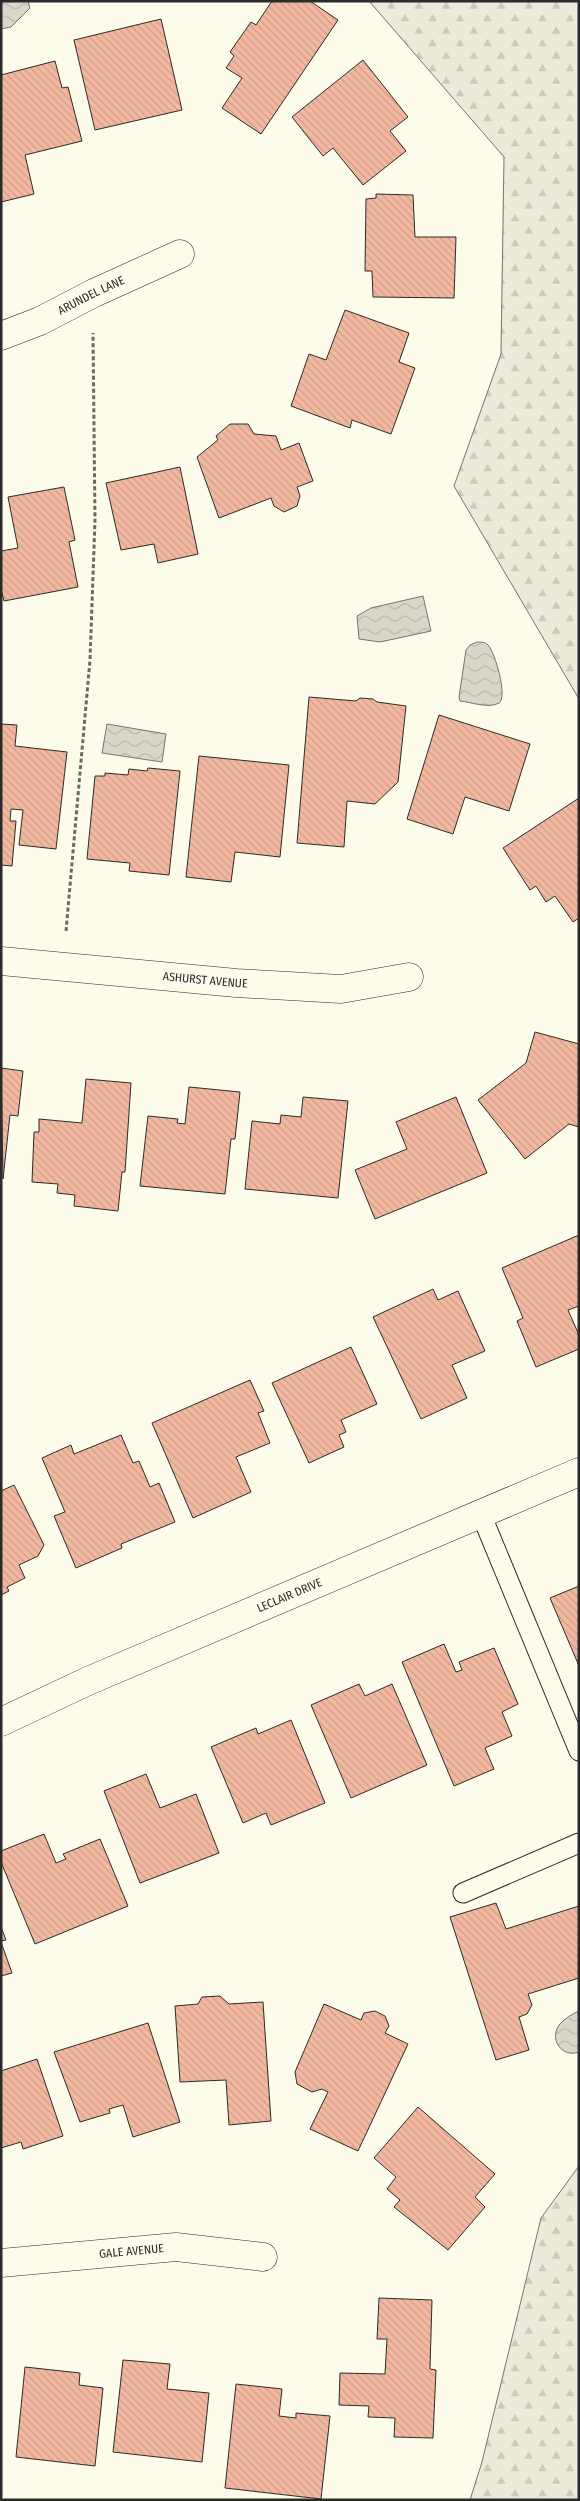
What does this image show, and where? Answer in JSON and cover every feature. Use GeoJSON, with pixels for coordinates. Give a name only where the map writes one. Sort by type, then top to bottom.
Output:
{"type":"FeatureCollection","features":[{"type":"Feature","properties":{"kind":"street","name":"ARUNDEL LANE"},"geometry":{"type":"LineString","coordinates":[[1,336],[40,321],[94,293],[180,254]]}},
{"type":"Feature","properties":{"kind":"street","name":"ASHURST AVENUE"},"geometry":{"type":"LineString","coordinates":[[1,961],[236,983],[341,989],[410,977]]}},
{"type":"Feature","properties":{"kind":"street","name":"LECLAIR DRIVE"},"geometry":{"type":"LineString","coordinates":[[1,1722],[88,1681],[579,1472]]}},
{"type":"Feature","properties":{"kind":"street","name":"GALE AVENUE"},"geometry":{"type":"LineString","coordinates":[[1,2263],[176,2247],[263,2257]]}},
{"type":"Feature","properties":{"kind":"lane"},"geometry":{"type":"LineString","coordinates":[[481,1514],[579,1751]]}},
{"type":"Feature","properties":{"kind":"lane"},"geometry":{"type":"LineString","coordinates":[[463,1893],[579,1843]]}},
{"type":"Feature","properties":{"kind":"path"},"geometry":{"type":"LineString","coordinates":[[65,939],[90,660],[95,520],[93,353]]}},
{"type":"Feature","properties":{"kind":"green space"},"geometry":{"type":"Polygon","coordinates":[[[369,1],[579,1],[579,699],[454,486],[501,354],[504,157],[369,1]]]}},
{"type":"Feature","properties":{"kind":"green space"},"geometry":{"type":"Polygon","coordinates":[[[579,2166],[579,2500],[470,2500],[482,2462],[541,2218],[579,2166]]]}},
{"type":"Feature","properties":{"kind":"water"},"geometry":{"type":"Polygon","coordinates":[[[1,1],[28,1],[30,8],[11,27],[1,29],[1,1]]]}},
{"type":"Feature","properties":{"kind":"water"},"geometry":{"type":"Polygon","coordinates":[[[423,596],[431,631],[380,642],[359,639],[357,616],[371,608],[423,596]]]}},
{"type":"Feature","properties":{"kind":"water"},"geometry":{"type":"Polygon","coordinates":[[[477,642],[488,645],[497,665],[502,692],[499,703],[495,705],[460,701],[466,650],[470,645],[477,642]]]}},
{"type":"Feature","properties":{"kind":"water"},"geometry":{"type":"Polygon","coordinates":[[[107,724],[166,734],[162,762],[102,753],[107,724]]]}},
{"type":"Feature","properties":{"kind":"water"},"geometry":{"type":"Polygon","coordinates":[[[579,2011],[579,2052],[567,2052],[556,2042],[556,2031],[563,2021],[579,2011]]]}},
{"type":"Feature","properties":{"kind":"building"},"geometry":{"type":"Polygon","coordinates":[[[272,1],[310,1],[338,20],[261,134],[222,108],[242,78],[226,68],[234,56],[230,52],[251,22],[256,25],[272,1]]]}},
{"type":"Feature","properties":{"kind":"building"},"geometry":{"type":"Polygon","coordinates":[[[161,19],[182,110],[95,130],[74,40],[161,19]]]}},
{"type":"Feature","properties":{"kind":"building"},"geometry":{"type":"Polygon","coordinates":[[[363,60],[408,117],[390,131],[406,151],[363,185],[333,148],[323,156],[292,117],[363,60]]]}},
{"type":"Feature","properties":{"kind":"building"},"geometry":{"type":"Polygon","coordinates":[[[55,61],[62,88],[68,87],[82,141],[25,155],[34,194],[1,202],[1,75],[55,61]]]}},
{"type":"Feature","properties":{"kind":"building"},"geometry":{"type":"Polygon","coordinates":[[[376,194],[413,195],[415,237],[456,237],[454,298],[373,297],[372,271],[365,271],[366,199],[376,198],[376,194]]]}},
{"type":"Feature","properties":{"kind":"building"},"geometry":{"type":"Polygon","coordinates":[[[345,310],[409,333],[399,362],[415,368],[391,434],[352,420],[350,428],[291,406],[309,354],[326,360],[345,310]]]}},
{"type":"Feature","properties":{"kind":"building"},"geometry":{"type":"Polygon","coordinates":[[[230,424],[248,424],[254,434],[276,436],[281,450],[299,443],[313,481],[297,487],[300,496],[297,506],[284,512],[274,506],[271,498],[219,518],[197,457],[218,440],[216,436],[230,424]]]}},
{"type":"Feature","properties":{"kind":"building"},"geometry":{"type":"Polygon","coordinates":[[[180,467],[198,554],[158,563],[154,544],[121,550],[106,483],[180,467]]]}},
{"type":"Feature","properties":{"kind":"building"},"geometry":{"type":"Polygon","coordinates":[[[64,487],[75,540],[69,542],[78,587],[4,601],[1,589],[1,551],[18,548],[8,497],[64,487]]]}},
{"type":"Feature","properties":{"kind":"building"},"geometry":{"type":"Polygon","coordinates":[[[309,697],[356,701],[360,698],[373,699],[377,702],[406,706],[398,782],[375,804],[347,801],[344,847],[297,843],[309,697]]]}},
{"type":"Feature","properties":{"kind":"building"},"geometry":{"type":"Polygon","coordinates":[[[439,715],[530,744],[509,811],[465,797],[453,834],[407,819],[439,715]]]}},
{"type":"Feature","properties":{"kind":"building"},"geometry":{"type":"Polygon","coordinates":[[[1,724],[17,725],[15,746],[67,752],[56,849],[19,845],[23,810],[11,809],[10,821],[16,821],[12,866],[1,865],[1,724]]]}},
{"type":"Feature","properties":{"kind":"building"},"geometry":{"type":"Polygon","coordinates":[[[199,756],[289,765],[280,857],[235,852],[231,882],[186,877],[199,756]]]}},
{"type":"Feature","properties":{"kind":"building"},"geometry":{"type":"Polygon","coordinates":[[[148,768],[180,771],[169,875],[129,871],[130,863],[87,859],[95,776],[105,776],[105,773],[128,775],[129,769],[147,771],[148,768]]]}},
{"type":"Feature","properties":{"kind":"building"},"geometry":{"type":"Polygon","coordinates":[[[579,798],[579,918],[573,922],[555,896],[546,902],[536,886],[530,890],[503,848],[579,798]]]}},
{"type":"Feature","properties":{"kind":"building"},"geometry":{"type":"Polygon","coordinates":[[[535,1032],[579,1044],[579,1127],[569,1124],[525,1159],[478,1100],[526,1063],[535,1032]]]}},
{"type":"Feature","properties":{"kind":"building"},"geometry":{"type":"Polygon","coordinates":[[[1,1068],[23,1071],[18,1116],[10,1115],[3,1179],[1,1068]]]}},
{"type":"Feature","properties":{"kind":"building"},"geometry":{"type":"Polygon","coordinates":[[[86,1079],[131,1083],[125,1172],[122,1172],[118,1211],[74,1206],[75,1195],[57,1193],[58,1184],[32,1182],[34,1132],[39,1132],[39,1119],[82,1123],[86,1079]]]}},
{"type":"Feature","properties":{"kind":"building"},"geometry":{"type":"Polygon","coordinates":[[[189,1087],[240,1092],[235,1139],[231,1139],[225,1194],[140,1186],[148,1116],[178,1119],[177,1123],[185,1124],[189,1087]]]}},
{"type":"Feature","properties":{"kind":"building"},"geometry":{"type":"Polygon","coordinates":[[[303,1097],[348,1101],[338,1198],[245,1189],[252,1121],[280,1124],[281,1115],[301,1117],[303,1097]]]}},
{"type":"Feature","properties":{"kind":"building"},"geometry":{"type":"Polygon","coordinates":[[[456,1097],[487,1173],[375,1219],[355,1170],[407,1149],[396,1122],[456,1097]]]}},
{"type":"Feature","properties":{"kind":"building"},"geometry":{"type":"Polygon","coordinates":[[[579,1235],[579,1306],[568,1310],[579,1335],[579,1349],[536,1367],[517,1321],[523,1318],[502,1268],[579,1235]]]}},
{"type":"Feature","properties":{"kind":"building"},"geometry":{"type":"Polygon","coordinates":[[[433,1289],[438,1300],[458,1291],[485,1351],[452,1365],[467,1398],[421,1419],[373,1317],[433,1289]]]}},
{"type":"Feature","properties":{"kind":"building"},"geometry":{"type":"Polygon","coordinates":[[[351,1347],[377,1404],[341,1420],[346,1432],[339,1435],[344,1447],[309,1463],[272,1383],[351,1347]]]}},
{"type":"Feature","properties":{"kind":"building"},"geometry":{"type":"Polygon","coordinates":[[[250,1380],[264,1411],[258,1413],[270,1443],[236,1457],[251,1492],[193,1518],[152,1423],[250,1380]]]}},
{"type":"Feature","properties":{"kind":"building"},"geometry":{"type":"Polygon","coordinates":[[[121,1435],[133,1463],[139,1461],[150,1487],[159,1483],[175,1522],[121,1544],[122,1548],[76,1568],[54,1516],[65,1512],[42,1458],[71,1445],[74,1454],[121,1435]]]}},
{"type":"Feature","properties":{"kind":"building"},"geometry":{"type":"Polygon","coordinates":[[[14,1485],[44,1545],[38,1556],[19,1565],[25,1578],[7,1587],[9,1591],[1,1595],[1,1491],[14,1485]]]}},
{"type":"Feature","properties":{"kind":"building"},"geometry":{"type":"Polygon","coordinates":[[[579,1586],[579,1666],[550,1598],[579,1586]]]}},
{"type":"Feature","properties":{"kind":"building"},"geometry":{"type":"Polygon","coordinates":[[[444,1644],[456,1672],[462,1670],[459,1662],[494,1648],[518,1704],[502,1712],[512,1736],[485,1748],[494,1769],[454,1786],[402,1662],[444,1644]]]}},
{"type":"Feature","properties":{"kind":"building"},"geometry":{"type":"Polygon","coordinates":[[[359,1684],[365,1696],[392,1684],[427,1765],[351,1798],[311,1705],[359,1684]]]}},
{"type":"Feature","properties":{"kind":"building"},"geometry":{"type":"Polygon","coordinates":[[[291,1720],[325,1803],[271,1825],[266,1813],[243,1823],[211,1747],[256,1728],[258,1734],[291,1720]]]}},
{"type":"Feature","properties":{"kind":"building"},"geometry":{"type":"Polygon","coordinates":[[[146,1774],[160,1808],[196,1794],[219,1853],[140,1883],[104,1791],[146,1774]]]}},
{"type":"Feature","properties":{"kind":"building"},"geometry":{"type":"Polygon","coordinates":[[[44,1834],[56,1863],[66,1859],[63,1854],[100,1839],[128,1906],[35,1944],[1,1862],[1,1851],[44,1834]]]}},
{"type":"Feature","properties":{"kind":"building"},"geometry":{"type":"Polygon","coordinates":[[[496,1903],[506,1929],[579,1906],[579,1978],[528,1994],[532,2005],[527,2014],[519,2017],[529,2050],[496,2060],[450,1917],[496,1903]]]}},
{"type":"Feature","properties":{"kind":"building"},"geometry":{"type":"Polygon","coordinates":[[[1,1927],[6,1940],[1,1941],[1,1927]]]}},
{"type":"Feature","properties":{"kind":"building"},"geometry":{"type":"Polygon","coordinates":[[[1,1942],[12,1973],[1,1976],[1,1942]]]}},
{"type":"Feature","properties":{"kind":"building"},"geometry":{"type":"Polygon","coordinates":[[[220,1996],[229,2004],[263,2002],[271,2121],[229,2125],[226,2080],[180,2082],[175,2006],[198,2004],[202,1997],[220,1996]]]}},
{"type":"Feature","properties":{"kind":"building"},"geometry":{"type":"Polygon","coordinates":[[[324,2004],[361,2020],[364,2013],[375,2011],[385,2016],[389,2026],[385,2033],[408,2044],[358,2151],[310,2129],[328,2092],[322,2089],[312,2092],[297,2084],[295,2072],[324,2004]]]}},
{"type":"Feature","properties":{"kind":"building"},"geometry":{"type":"Polygon","coordinates":[[[148,2023],[180,2122],[133,2137],[123,2105],[109,2109],[110,2113],[80,2122],[54,2052],[148,2023]]]}},
{"type":"Feature","properties":{"kind":"building"},"geometry":{"type":"Polygon","coordinates":[[[37,2059],[63,2136],[23,2149],[21,2142],[1,2148],[1,2071],[37,2059]]]}},
{"type":"Feature","properties":{"kind":"building"},"geometry":{"type":"Polygon","coordinates":[[[418,2107],[495,2174],[475,2197],[485,2207],[448,2250],[394,2207],[400,2200],[387,2189],[396,2177],[374,2158],[418,2107]]]}},
{"type":"Feature","properties":{"kind":"building"},"geometry":{"type":"Polygon","coordinates":[[[379,2298],[432,2300],[430,2369],[436,2370],[433,2438],[394,2437],[395,2418],[368,2417],[369,2406],[339,2405],[340,2373],[385,2374],[387,2339],[377,2339],[379,2298]]]}},
{"type":"Feature","properties":{"kind":"building"},"geometry":{"type":"Polygon","coordinates":[[[123,2360],[170,2364],[167,2389],[209,2393],[202,2462],[113,2452],[123,2360]]]}},
{"type":"Feature","properties":{"kind":"building"},"geometry":{"type":"Polygon","coordinates":[[[25,2367],[80,2373],[79,2385],[103,2388],[95,2466],[16,2457],[25,2367]]]}},
{"type":"Feature","properties":{"kind":"building"},"geometry":{"type":"Polygon","coordinates":[[[236,2384],[282,2389],[279,2416],[296,2418],[296,2413],[330,2416],[321,2499],[225,2488],[236,2384]]]}}]}
